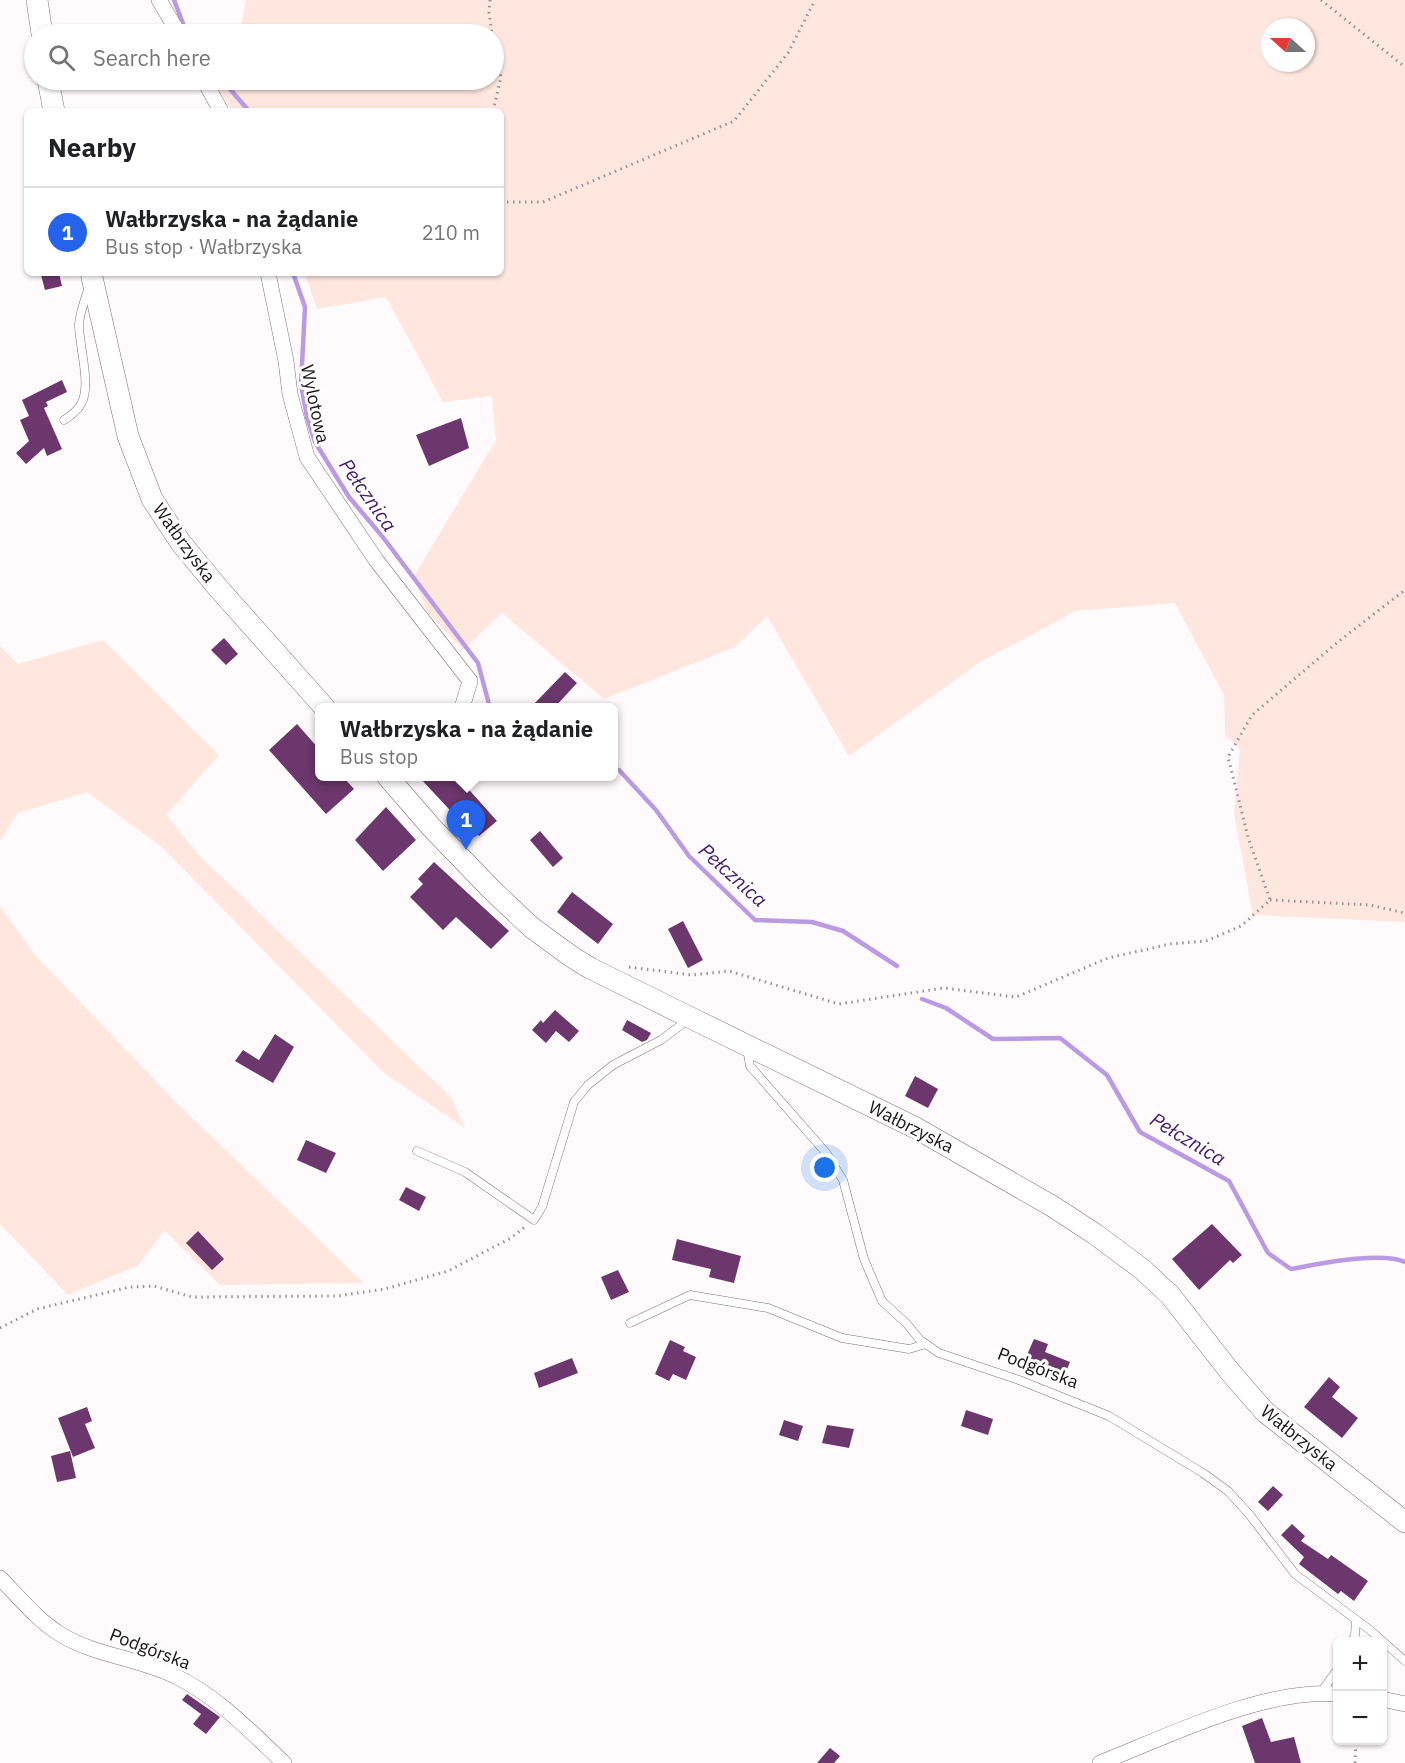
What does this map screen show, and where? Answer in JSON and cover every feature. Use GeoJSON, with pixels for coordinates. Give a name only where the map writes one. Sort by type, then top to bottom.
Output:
{"type":"FeatureCollection","features":[{"type":"Feature","properties":{"kind":"main road"},"geometry":{"type":"LineString","coordinates":[[37,0],[41,24]]}},
{"type":"Feature","properties":{"kind":"main road"},"geometry":{"type":"LineString","coordinates":[[50,90],[53,108]]}},
{"type":"Feature","properties":{"kind":"main road","name":"Wałbrzyska"},"geometry":{"type":"LineString","coordinates":[[91,276],[128,436],[152,499],[181,543],[219,589],[321,703]]}},
{"type":"Feature","properties":{"kind":"main road","name":"Wałbrzyska"},"geometry":{"type":"LineString","coordinates":[[396,781],[432,828],[491,889],[549,942],[590,968],[916,1128],[988,1168],[1095,1234],[1142,1269],[1170,1295],[1231,1373],[1265,1412],[1405,1522]]}},
{"type":"Feature","properties":{"kind":"street"},"geometry":{"type":"LineString","coordinates":[[159,0],[173,24]]}},
{"type":"Feature","properties":{"kind":"street"},"geometry":{"type":"LineString","coordinates":[[209,90],[219,108]]}},
{"type":"Feature","properties":{"kind":"street","name":"Wylotowa"},"geometry":{"type":"LineString","coordinates":[[269,276],[286,361],[290,394],[307,457],[376,560],[470,681],[463,703]]}},
{"type":"Feature","properties":{"kind":"street","name":"Podgórska"},"geometry":{"type":"LineString","coordinates":[[0,1578],[35,1614],[60,1635],[88,1647],[176,1676],[203,1692],[237,1719],[284,1763]]}},
{"type":"Feature","properties":{"kind":"street"},"geometry":{"type":"LineString","coordinates":[[1100,1763],[1260,1702],[1321,1692],[1333,1693]]}},
{"type":"Feature","properties":{"kind":"street"},"geometry":{"type":"LineString","coordinates":[[1387,1700],[1405,1704]]}},
{"type":"Feature","properties":{"kind":"lane"},"geometry":{"type":"LineString","coordinates":[[64,420],[82,403],[86,384],[79,322],[91,276]]}},
{"type":"Feature","properties":{"kind":"lane"},"geometry":{"type":"LineString","coordinates":[[417,1150],[465,1172],[534,1220],[542,1207],[574,1102],[588,1085],[613,1065],[661,1040],[691,1018]]}},
{"type":"Feature","properties":{"kind":"lane","name":"Podgórska"},"geometry":{"type":"LineString","coordinates":[[747,1046],[750,1066],[827,1154],[843,1180],[864,1259],[882,1301],[926,1344],[939,1353],[1019,1380],[1109,1416],[1203,1473],[1228,1491],[1249,1514],[1295,1574],[1370,1630],[1405,1661]]}},
{"type":"Feature","properties":{"kind":"lane"},"geometry":{"type":"LineString","coordinates":[[630,1323],[690,1294],[768,1308],[842,1338],[909,1349],[926,1344]]}},
{"type":"Feature","properties":{"kind":"lane"},"geometry":{"type":"LineString","coordinates":[[1354,1637],[1356,1620]]}},
{"type":"Feature","properties":{"kind":"lane"},"geometry":{"type":"LineString","coordinates":[[1321,1692],[1333,1676]]}},
{"type":"Feature","properties":{"kind":"path"},"geometry":{"type":"LineString","coordinates":[[490,0],[491,24]]}},
{"type":"Feature","properties":{"kind":"path"},"geometry":{"type":"LineString","coordinates":[[504,202],[543,202],[734,121],[788,53],[816,0]]}},
{"type":"Feature","properties":{"kind":"path"},"geometry":{"type":"LineString","coordinates":[[1321,0],[1405,67]]}},
{"type":"Feature","properties":{"kind":"path"},"geometry":{"type":"LineString","coordinates":[[494,108],[498,90]]}},
{"type":"Feature","properties":{"kind":"path"},"geometry":{"type":"LineString","coordinates":[[1270,900],[1248,837],[1228,757],[1252,715],[1339,641],[1405,590]]}},
{"type":"Feature","properties":{"kind":"path"},"geometry":{"type":"LineString","coordinates":[[624,966],[692,975],[729,971],[839,1004],[944,988],[1016,997],[1108,958],[1170,944],[1206,941],[1241,926],[1270,900],[1370,905],[1405,913]]}},
{"type":"Feature","properties":{"kind":"path"},"geometry":{"type":"LineString","coordinates":[[0,1329],[36,1310],[130,1287],[154,1286],[192,1297],[337,1296],[385,1290],[448,1271],[511,1238],[534,1220]]}},
{"type":"Feature","properties":{"kind":"path"},"geometry":{"type":"LineString","coordinates":[[1355,1763],[1356,1745]]}},
{"type":"Feature","properties":{"kind":"shaded area"},"geometry":{"type":"Polygon","coordinates":[[[246,0],[1405,0],[1405,922],[1253,915],[1234,814],[1240,749],[1225,735],[1224,695],[1175,603],[1076,611],[980,662],[849,756],[767,616],[735,647],[604,699],[502,613],[463,650],[426,610],[414,576],[496,440],[492,396],[443,402],[386,297],[317,309],[306,276],[504,276],[504,108],[231,108],[219,90],[504,90],[504,24],[241,24],[246,0]]]}},
{"type":"Feature","properties":{"kind":"shaded area"},"geometry":{"type":"Polygon","coordinates":[[[103,640],[219,755],[166,815],[200,856],[451,1097],[465,1128],[384,1073],[162,847],[87,792],[18,813],[0,841],[0,646],[18,664],[103,640]]]}},
{"type":"Feature","properties":{"kind":"shaded area"},"geometry":{"type":"Polygon","coordinates":[[[0,906],[36,956],[178,1104],[364,1283],[220,1285],[164,1230],[139,1265],[68,1295],[0,1224],[0,906]]]}},
{"type":"Feature","properties":{"kind":"building"},"geometry":{"type":"Polygon","coordinates":[[[41,276],[60,276],[62,286],[45,290],[41,276]]]}},
{"type":"Feature","properties":{"kind":"building"},"geometry":{"type":"Polygon","coordinates":[[[62,380],[67,392],[46,402],[48,406],[44,408],[62,449],[47,456],[44,448],[26,464],[16,453],[29,441],[20,420],[29,416],[22,400],[62,380]]]}},
{"type":"Feature","properties":{"kind":"building"},"geometry":{"type":"Polygon","coordinates":[[[461,418],[469,448],[429,466],[416,435],[461,418]]]}},
{"type":"Feature","properties":{"kind":"building"},"geometry":{"type":"Polygon","coordinates":[[[224,638],[238,654],[226,665],[211,650],[224,638]]]}},
{"type":"Feature","properties":{"kind":"building"},"geometry":{"type":"Polygon","coordinates":[[[565,672],[577,683],[559,703],[535,703],[565,672]]]}},
{"type":"Feature","properties":{"kind":"building"},"geometry":{"type":"Polygon","coordinates":[[[297,724],[315,744],[315,781],[347,781],[354,789],[326,814],[269,750],[297,724]]]}},
{"type":"Feature","properties":{"kind":"building"},"geometry":{"type":"Polygon","coordinates":[[[423,781],[456,781],[460,785],[463,783],[497,821],[479,836],[465,820],[462,823],[423,781]]]}},
{"type":"Feature","properties":{"kind":"building"},"geometry":{"type":"Polygon","coordinates":[[[386,807],[416,840],[383,871],[355,840],[386,807]]]}},
{"type":"Feature","properties":{"kind":"building"},"geometry":{"type":"Polygon","coordinates":[[[540,831],[563,858],[553,867],[530,840],[540,831]]]}},
{"type":"Feature","properties":{"kind":"building"},"geometry":{"type":"Polygon","coordinates":[[[434,862],[509,931],[491,949],[456,917],[443,930],[410,897],[423,884],[418,879],[434,862]]]}},
{"type":"Feature","properties":{"kind":"building"},"geometry":{"type":"Polygon","coordinates":[[[572,892],[613,924],[598,944],[557,912],[572,892]]]}},
{"type":"Feature","properties":{"kind":"building"},"geometry":{"type":"Polygon","coordinates":[[[683,921],[703,960],[688,968],[668,929],[683,921]]]}},
{"type":"Feature","properties":{"kind":"building"},"geometry":{"type":"Polygon","coordinates":[[[555,1010],[579,1031],[569,1042],[556,1031],[546,1043],[532,1030],[541,1020],[543,1023],[555,1010]]]}},
{"type":"Feature","properties":{"kind":"building"},"geometry":{"type":"Polygon","coordinates":[[[627,1020],[651,1033],[647,1040],[642,1042],[622,1030],[627,1020]]]}},
{"type":"Feature","properties":{"kind":"building"},"geometry":{"type":"Polygon","coordinates":[[[275,1034],[294,1047],[273,1083],[235,1061],[243,1050],[259,1060],[275,1034]]]}},
{"type":"Feature","properties":{"kind":"building"},"geometry":{"type":"Polygon","coordinates":[[[915,1076],[938,1089],[928,1108],[905,1096],[915,1076]]]}},
{"type":"Feature","properties":{"kind":"building"},"geometry":{"type":"Polygon","coordinates":[[[306,1140],[336,1153],[326,1173],[297,1160],[306,1140]]]}},
{"type":"Feature","properties":{"kind":"building"},"geometry":{"type":"Polygon","coordinates":[[[406,1187],[426,1197],[419,1211],[399,1200],[406,1187]]]}},
{"type":"Feature","properties":{"kind":"building"},"geometry":{"type":"Polygon","coordinates":[[[1212,1224],[1242,1255],[1233,1263],[1230,1260],[1199,1290],[1172,1259],[1212,1224]]]}},
{"type":"Feature","properties":{"kind":"building"},"geometry":{"type":"Polygon","coordinates":[[[198,1231],[224,1259],[212,1270],[186,1243],[198,1231]]]}},
{"type":"Feature","properties":{"kind":"building"},"geometry":{"type":"Polygon","coordinates":[[[677,1239],[741,1256],[734,1283],[709,1277],[711,1269],[672,1260],[677,1239]]]}},
{"type":"Feature","properties":{"kind":"building"},"geometry":{"type":"Polygon","coordinates":[[[618,1270],[629,1292],[611,1300],[601,1277],[618,1270]]]}},
{"type":"Feature","properties":{"kind":"building"},"geometry":{"type":"Polygon","coordinates":[[[1034,1339],[1048,1344],[1045,1352],[1070,1362],[1062,1382],[1022,1366],[1034,1339]]]}},
{"type":"Feature","properties":{"kind":"building"},"geometry":{"type":"Polygon","coordinates":[[[670,1340],[685,1347],[683,1351],[696,1357],[686,1380],[673,1374],[669,1381],[655,1374],[670,1340]]]}},
{"type":"Feature","properties":{"kind":"building"},"geometry":{"type":"Polygon","coordinates":[[[572,1358],[578,1373],[539,1388],[534,1373],[572,1358]]]}},
{"type":"Feature","properties":{"kind":"building"},"geometry":{"type":"Polygon","coordinates":[[[1329,1377],[1340,1387],[1332,1397],[1358,1418],[1342,1438],[1304,1407],[1329,1377]]]}},
{"type":"Feature","properties":{"kind":"building"},"geometry":{"type":"Polygon","coordinates":[[[87,1407],[92,1421],[85,1424],[95,1448],[73,1457],[58,1418],[87,1407]]]}},
{"type":"Feature","properties":{"kind":"building"},"geometry":{"type":"Polygon","coordinates":[[[966,1410],[993,1419],[988,1435],[961,1426],[966,1410]]]}},
{"type":"Feature","properties":{"kind":"building"},"geometry":{"type":"Polygon","coordinates":[[[784,1420],[803,1426],[798,1441],[779,1435],[784,1420]]]}},
{"type":"Feature","properties":{"kind":"building"},"geometry":{"type":"Polygon","coordinates":[[[827,1425],[854,1429],[849,1448],[822,1443],[827,1425]]]}},
{"type":"Feature","properties":{"kind":"building"},"geometry":{"type":"Polygon","coordinates":[[[70,1451],[76,1478],[57,1482],[51,1456],[70,1451]]]}},
{"type":"Feature","properties":{"kind":"building"},"geometry":{"type":"Polygon","coordinates":[[[1273,1486],[1283,1495],[1268,1511],[1258,1502],[1273,1486]]]}},
{"type":"Feature","properties":{"kind":"building"},"geometry":{"type":"Polygon","coordinates":[[[1292,1524],[1305,1536],[1301,1541],[1328,1559],[1331,1555],[1368,1581],[1354,1601],[1341,1591],[1338,1594],[1299,1564],[1304,1557],[1281,1535],[1292,1524]]]}},
{"type":"Feature","properties":{"kind":"building"},"geometry":{"type":"Polygon","coordinates":[[[187,1694],[220,1717],[206,1734],[193,1724],[201,1714],[182,1700],[187,1694]]]}},
{"type":"Feature","properties":{"kind":"building"},"geometry":{"type":"Polygon","coordinates":[[[1262,1718],[1271,1742],[1294,1737],[1301,1763],[1255,1763],[1242,1726],[1262,1718]]]}},
{"type":"Feature","properties":{"kind":"building"},"geometry":{"type":"Polygon","coordinates":[[[830,1748],[840,1756],[834,1763],[817,1763],[830,1748]]]}},
{"type":"Feature","properties":{"kind":"waterway","name":"Pełcznica"},"geometry":{"type":"LineString","coordinates":[[174,0],[183,24]]}},
{"type":"Feature","properties":{"kind":"waterway","name":"Pełcznica"},"geometry":{"type":"LineString","coordinates":[[231,90],[246,108]]}},
{"type":"Feature","properties":{"kind":"waterway","name":"Pełcznica"},"geometry":{"type":"LineString","coordinates":[[294,276],[305,307],[301,384],[307,417],[315,442],[349,497],[382,536],[478,663],[489,703]]}},
{"type":"Feature","properties":{"kind":"waterway","name":"Pełcznica"},"geometry":{"type":"LineString","coordinates":[[618,770],[656,810],[689,856],[755,920],[812,922],[843,931],[897,966]]}},
{"type":"Feature","properties":{"kind":"waterway","name":"Pełcznica"},"geometry":{"type":"LineString","coordinates":[[922,999],[946,1008],[993,1039],[1060,1038],[1107,1075],[1140,1132],[1229,1181],[1268,1253],[1291,1269],[1366,1258],[1394,1259],[1405,1262]]}},
{"type":"Feature","properties":{"kind":"place","name":"Wałbrzyska - na żądanie"},"geometry":{"type":"Point","coordinates":[466,850]}}]}
